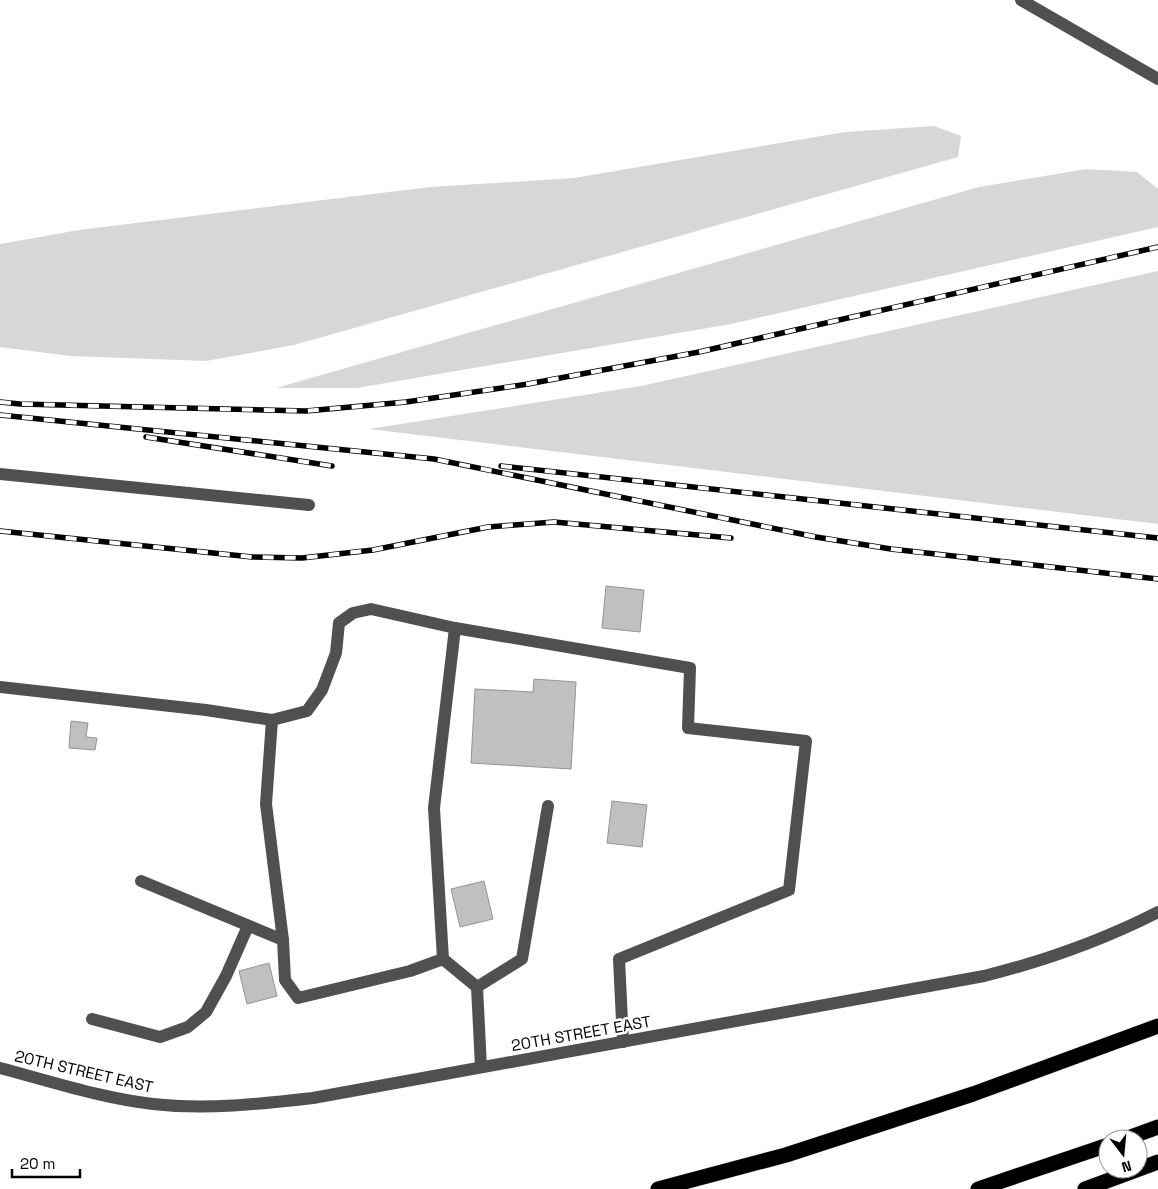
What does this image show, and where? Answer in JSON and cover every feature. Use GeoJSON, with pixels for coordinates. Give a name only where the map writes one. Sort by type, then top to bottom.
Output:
{"type":"FeatureCollection","features":[{"type":"Feature","properties":{"kind":"highway"},"geometry":{"type":"LineString","coordinates":[[658,1189],[786,1154],[973,1094],[1158,1026]]}},
{"type":"Feature","properties":{"kind":"highway"},"geometry":{"type":"LineString","coordinates":[[978,1189],[1098,1148]]}},
{"type":"Feature","properties":{"kind":"highway"},"geometry":{"type":"LineString","coordinates":[[1085,1189],[1158,1162]]}},
{"type":"Feature","properties":{"kind":"street"},"geometry":{"type":"LineString","coordinates":[[1021,0],[1158,79]]}},
{"type":"Feature","properties":{"kind":"street"},"geometry":{"type":"LineString","coordinates":[[0,474],[309,505]]}},
{"type":"Feature","properties":{"kind":"street"},"geometry":{"type":"LineString","coordinates":[[0,687],[206,710],[272,720],[307,711],[322,690],[336,653],[340,623],[353,613],[372,609],[455,628],[690,668],[688,728],[806,741],[789,890],[619,959],[623,1042]]}},
{"type":"Feature","properties":{"kind":"street"},"geometry":{"type":"LineString","coordinates":[[455,628],[434,808],[443,959],[477,987],[481,1067]]}},
{"type":"Feature","properties":{"kind":"street"},"geometry":{"type":"LineString","coordinates":[[272,720],[266,804],[283,940],[285,980],[298,998],[410,971],[443,959]]}},
{"type":"Feature","properties":{"kind":"street"},"geometry":{"type":"LineString","coordinates":[[477,987],[522,959],[548,806]]}},
{"type":"Feature","properties":{"kind":"street"},"geometry":{"type":"LineString","coordinates":[[141,881],[283,940]]}},
{"type":"Feature","properties":{"kind":"street","name":"20TH STREET EAST"},"geometry":{"type":"LineString","coordinates":[[0,1068],[124,1100],[154,1104],[188,1106],[265,1103],[313,1098],[984,976],[1042,960],[1096,940],[1158,912]]}},
{"type":"Feature","properties":{"kind":"street"},"geometry":{"type":"LineString","coordinates":[[92,1019],[160,1037],[188,1027],[206,1012],[226,976],[248,926]]}},
{"type":"Feature","properties":{"kind":"shaded area"},"geometry":{"type":"Polygon","coordinates":[[[934,126],[961,136],[958,157],[294,345],[206,361],[70,356],[0,347],[0,244],[79,230],[430,187],[574,178],[845,132],[934,126]]]}},
{"type":"Feature","properties":{"kind":"shaded area"},"geometry":{"type":"Polygon","coordinates":[[[1087,169],[1137,172],[1158,189],[1158,227],[731,324],[357,388],[276,388],[979,187],[1087,169]]]}},
{"type":"Feature","properties":{"kind":"shaded area"},"geometry":{"type":"Polygon","coordinates":[[[1158,271],[1158,524],[369,429],[641,386],[1158,271]]]}},
{"type":"Feature","properties":{"kind":"building"},"geometry":{"type":"Polygon","coordinates":[[[606,586],[644,590],[640,632],[602,628],[606,586]]]}},
{"type":"Feature","properties":{"kind":"building"},"geometry":{"type":"Polygon","coordinates":[[[534,679],[576,682],[571,769],[471,763],[475,689],[533,692],[534,679]]]}},
{"type":"Feature","properties":{"kind":"building"},"geometry":{"type":"Polygon","coordinates":[[[71,721],[88,723],[86,737],[97,738],[95,750],[69,748],[71,721]]]}},
{"type":"Feature","properties":{"kind":"building"},"geometry":{"type":"Polygon","coordinates":[[[612,801],[647,805],[642,847],[607,843],[612,801]]]}},
{"type":"Feature","properties":{"kind":"building"},"geometry":{"type":"Polygon","coordinates":[[[484,881],[493,919],[460,927],[451,889],[484,881]]]}},
{"type":"Feature","properties":{"kind":"building"},"geometry":{"type":"Polygon","coordinates":[[[269,963],[277,996],[247,1004],[239,971],[269,963]]]}},
{"type":"Feature","properties":{"kind":"railway"},"geometry":{"type":"LineString","coordinates":[[0,402],[306,411],[406,402],[528,384],[699,352],[1158,247]]}},
{"type":"Feature","properties":{"kind":"railway"},"geometry":{"type":"LineString","coordinates":[[0,415],[434,459],[816,537],[891,549],[1158,579]]}},
{"type":"Feature","properties":{"kind":"railway"},"geometry":{"type":"LineString","coordinates":[[146,437],[332,466]]}},
{"type":"Feature","properties":{"kind":"railway"},"geometry":{"type":"LineString","coordinates":[[501,466],[1158,538]]}},
{"type":"Feature","properties":{"kind":"railway"},"geometry":{"type":"LineString","coordinates":[[0,531],[252,557],[302,558],[373,550],[488,527],[554,522],[731,538]]}}]}
